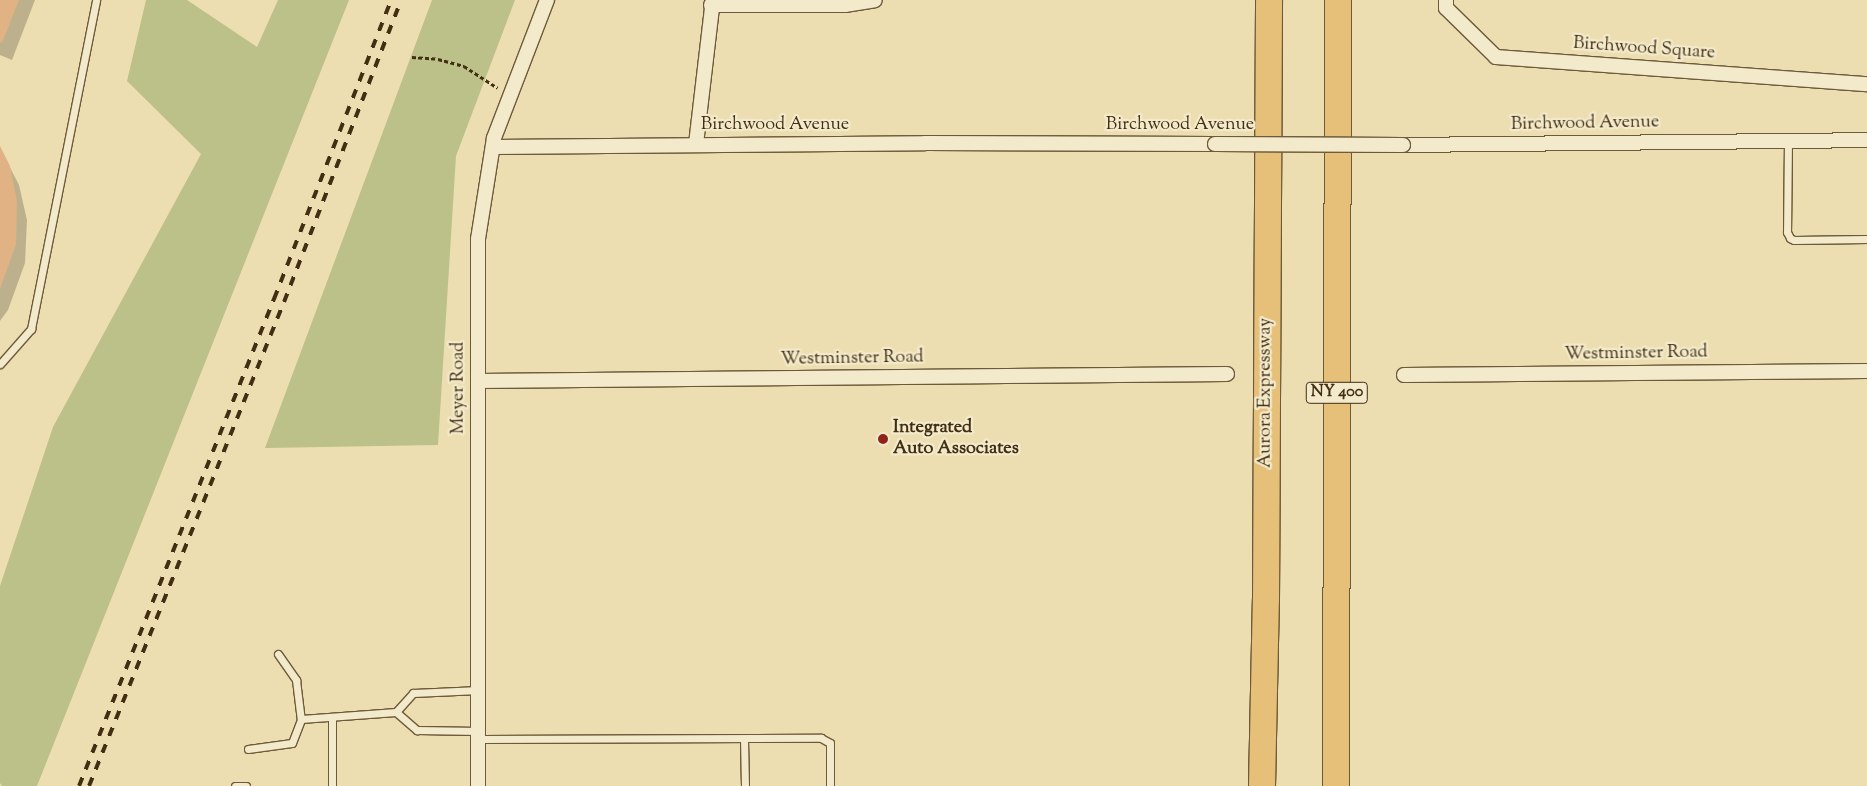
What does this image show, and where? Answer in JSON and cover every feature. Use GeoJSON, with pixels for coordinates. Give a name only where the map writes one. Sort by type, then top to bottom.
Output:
{"type":"FeatureCollection","features":[{"type":"Feature","properties":{"kind":"highway","name":"Aurora Expressway"},"geometry":{"type":"LineString","coordinates":[[1262,786],[1266,600],[1269,0]]}},
{"type":"Feature","properties":{"kind":"highway","name":"NY 400"},"geometry":{"type":"LineString","coordinates":[[1336,786],[1338,0]]}},
{"type":"Feature","properties":{"kind":"street","name":"Meyer Road"},"geometry":{"type":"LineString","coordinates":[[478,786],[478,239],[493,147],[510,96],[547,0]]}},
{"type":"Feature","properties":{"kind":"street"},"geometry":{"type":"LineString","coordinates":[[696,144],[712,2],[845,5],[876,0]]}},
{"type":"Feature","properties":{"kind":"street","name":"Birchwood Square"},"geometry":{"type":"LineString","coordinates":[[1446,0],[1446,8],[1496,57],[1867,84]]}},
{"type":"Feature","properties":{"kind":"street","name":"Birchwood Avenue"},"geometry":{"type":"LineString","coordinates":[[493,147],[696,144],[1403,146],[1867,140]]}},
{"type":"Feature","properties":{"kind":"street","name":"Westminster Road"},"geometry":{"type":"LineString","coordinates":[[1404,375],[1867,370]]}},
{"type":"Feature","properties":{"kind":"street","name":"Westminster Road"},"geometry":{"type":"LineString","coordinates":[[478,381],[1227,374]]}},
{"type":"Feature","properties":{"kind":"lane"},"geometry":{"type":"LineString","coordinates":[[0,364],[30,329],[96,0]]}},
{"type":"Feature","properties":{"kind":"lane"},"geometry":{"type":"LineString","coordinates":[[1788,140],[1786,232],[1790,238],[1794,240],[1867,239]]}},
{"type":"Feature","properties":{"kind":"lane"},"geometry":{"type":"LineString","coordinates":[[248,749],[292,743],[301,719],[296,680],[278,654]]}},
{"type":"Feature","properties":{"kind":"lane"},"geometry":{"type":"LineString","coordinates":[[301,719],[396,712],[413,693],[479,690]]}},
{"type":"Feature","properties":{"kind":"lane"},"geometry":{"type":"LineString","coordinates":[[396,712],[417,730],[479,735],[744,739],[821,738],[830,743],[830,786]]}},
{"type":"Feature","properties":{"kind":"lane"},"geometry":{"type":"LineString","coordinates":[[332,718],[332,786]]}},
{"type":"Feature","properties":{"kind":"lane"},"geometry":{"type":"LineString","coordinates":[[744,739],[745,786]]}},
{"type":"Feature","properties":{"kind":"lane"},"geometry":{"type":"LineString","coordinates":[[235,786],[246,786]]}},
{"type":"Feature","properties":{"kind":"path"},"geometry":{"type":"LineString","coordinates":[[412,57],[438,59],[464,66],[510,96]]}},
{"type":"Feature","properties":{"kind":"green space"},"geometry":{"type":"Polygon","coordinates":[[[146,0],[187,0],[257,47],[278,0],[349,0],[37,786],[2,786],[0,783],[0,586],[53,427],[201,154],[127,81],[146,0]]]}},
{"type":"Feature","properties":{"kind":"green space"},"geometry":{"type":"Polygon","coordinates":[[[432,0],[515,0],[456,156],[438,445],[265,448],[432,0]]]}},
{"type":"Feature","properties":{"kind":"building"},"geometry":{"type":"Polygon","coordinates":[[[0,0],[19,0],[2,43],[0,42],[0,0]]]}},
{"type":"Feature","properties":{"kind":"building"},"geometry":{"type":"Polygon","coordinates":[[[0,146],[10,166],[17,201],[16,244],[0,289],[0,146]]]}},
{"type":"Feature","properties":{"kind":"railway"},"geometry":{"type":"LineString","coordinates":[[79,786],[274,299],[391,0]]}},
{"type":"Feature","properties":{"kind":"railway"},"geometry":{"type":"LineString","coordinates":[[89,786],[284,302],[401,0]]}},
{"type":"Feature","properties":{"kind":"place","name":"Integrated Auto Associates"},"geometry":{"type":"Point","coordinates":[883,439]}}]}
